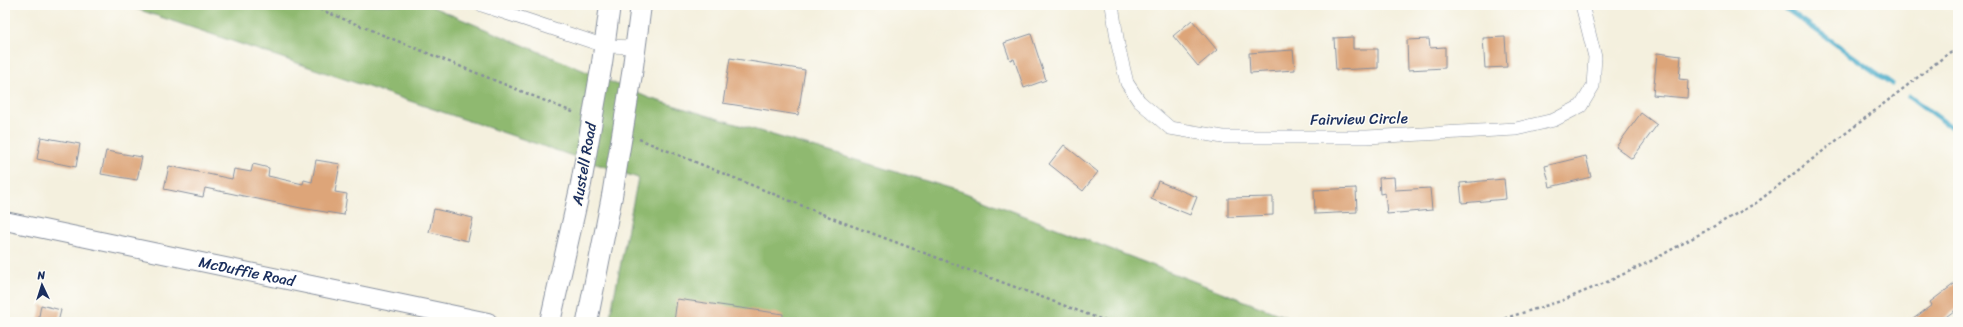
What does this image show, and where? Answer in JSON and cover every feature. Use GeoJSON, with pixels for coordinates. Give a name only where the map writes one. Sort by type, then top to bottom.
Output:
{"type":"FeatureCollection","features":[{"type":"Feature","properties":{"kind":"main road","name":"Austell Road"},"geometry":{"type":"LineString","coordinates":[[550,322],[580,184],[610,5]]}},
{"type":"Feature","properties":{"kind":"main road"},"geometry":{"type":"LineString","coordinates":[[587,322],[612,196],[632,74],[641,5]]}},
{"type":"Feature","properties":{"kind":"street"},"geometry":{"type":"LineString","coordinates":[[482,5],[603,54],[636,47]]}},
{"type":"Feature","properties":{"kind":"street","name":"Fairview Circle"},"geometry":{"type":"LineString","coordinates":[[1112,5],[1118,45],[1127,83],[1139,101],[1170,128],[1223,137],[1367,137],[1516,128],[1554,120],[1581,106],[1593,86],[1595,57],[1582,5]]}},
{"type":"Feature","properties":{"kind":"street","name":"McDuffie Road"},"geometry":{"type":"LineString","coordinates":[[5,221],[488,322]]}},
{"type":"Feature","properties":{"kind":"path"},"geometry":{"type":"LineString","coordinates":[[309,5],[576,114]]}},
{"type":"Feature","properties":{"kind":"path"},"geometry":{"type":"LineString","coordinates":[[1494,322],[1561,301],[1607,282],[1651,261],[1756,203],[1958,46]]}},
{"type":"Feature","properties":{"kind":"path"},"geometry":{"type":"LineString","coordinates":[[634,137],[842,222],[1108,322]]}},
{"type":"Feature","properties":{"kind":"green space"},"geometry":{"type":"Polygon","coordinates":[[[125,5],[428,5],[649,98],[963,192],[1299,322],[609,322],[638,178],[125,5]]]}},
{"type":"Feature","properties":{"kind":"building"},"geometry":{"type":"Polygon","coordinates":[[[1192,20],[1217,50],[1198,66],[1173,36],[1192,20]]]}},
{"type":"Feature","properties":{"kind":"building"},"geometry":{"type":"Polygon","coordinates":[[[1031,34],[1046,80],[1024,88],[1014,59],[1010,60],[1004,43],[1031,34]]]}},
{"type":"Feature","properties":{"kind":"building"},"geometry":{"type":"Polygon","coordinates":[[[1353,37],[1353,49],[1378,49],[1378,68],[1336,70],[1334,38],[1353,37]]]}},
{"type":"Feature","properties":{"kind":"building"},"geometry":{"type":"Polygon","coordinates":[[[1505,37],[1507,67],[1485,68],[1483,38],[1505,37]]]}},
{"type":"Feature","properties":{"kind":"building"},"geometry":{"type":"Polygon","coordinates":[[[1429,39],[1430,48],[1445,47],[1445,68],[1408,70],[1407,40],[1429,39]]]}},
{"type":"Feature","properties":{"kind":"building"},"geometry":{"type":"Polygon","coordinates":[[[1293,50],[1295,70],[1250,73],[1249,53],[1293,50]]]}},
{"type":"Feature","properties":{"kind":"building"},"geometry":{"type":"Polygon","coordinates":[[[1657,53],[1681,56],[1679,79],[1688,80],[1687,98],[1653,95],[1657,53]]]}},
{"type":"Feature","properties":{"kind":"building"},"geometry":{"type":"Polygon","coordinates":[[[730,58],[805,70],[798,115],[723,103],[730,58]]]}},
{"type":"Feature","properties":{"kind":"building"},"geometry":{"type":"Polygon","coordinates":[[[1641,113],[1657,125],[1632,159],[1616,147],[1641,113]]]}},
{"type":"Feature","properties":{"kind":"building"},"geometry":{"type":"Polygon","coordinates":[[[41,137],[80,144],[76,167],[37,159],[41,137]]]}},
{"type":"Feature","properties":{"kind":"building"},"geometry":{"type":"Polygon","coordinates":[[[1064,145],[1098,172],[1083,191],[1049,164],[1064,145]]]}},
{"type":"Feature","properties":{"kind":"building"},"geometry":{"type":"Polygon","coordinates":[[[106,151],[142,157],[137,180],[101,174],[106,151]]]}},
{"type":"Feature","properties":{"kind":"building"},"geometry":{"type":"Polygon","coordinates":[[[1586,156],[1591,177],[1550,187],[1545,166],[1586,156]]]}},
{"type":"Feature","properties":{"kind":"building"},"geometry":{"type":"Polygon","coordinates":[[[316,160],[340,164],[335,192],[347,194],[344,215],[301,208],[205,188],[203,197],[164,189],[169,166],[232,179],[234,169],[251,172],[253,164],[269,168],[268,176],[303,184],[304,180],[312,182],[316,160]]]}},
{"type":"Feature","properties":{"kind":"building"},"geometry":{"type":"Polygon","coordinates":[[[1394,177],[1395,190],[1430,188],[1432,210],[1387,214],[1385,193],[1380,194],[1379,178],[1394,177]]]}},
{"type":"Feature","properties":{"kind":"building"},"geometry":{"type":"Polygon","coordinates":[[[1504,179],[1506,199],[1462,203],[1460,183],[1504,179]]]}},
{"type":"Feature","properties":{"kind":"building"},"geometry":{"type":"Polygon","coordinates":[[[1158,181],[1197,197],[1190,215],[1151,199],[1158,181]]]}},
{"type":"Feature","properties":{"kind":"building"},"geometry":{"type":"Polygon","coordinates":[[[1356,188],[1357,212],[1315,214],[1314,190],[1356,188]]]}},
{"type":"Feature","properties":{"kind":"building"},"geometry":{"type":"Polygon","coordinates":[[[1273,197],[1273,215],[1228,217],[1228,198],[1273,197]]]}},
{"type":"Feature","properties":{"kind":"building"},"geometry":{"type":"Polygon","coordinates":[[[434,209],[473,218],[468,241],[429,232],[434,209]]]}},
{"type":"Feature","properties":{"kind":"building"},"geometry":{"type":"Polygon","coordinates":[[[1958,281],[1958,308],[1939,322],[1909,322],[1932,305],[1930,302],[1958,281]]]}},
{"type":"Feature","properties":{"kind":"building"},"geometry":{"type":"Polygon","coordinates":[[[677,299],[783,314],[783,322],[674,322],[677,299]]]}},
{"type":"Feature","properties":{"kind":"building"},"geometry":{"type":"Polygon","coordinates":[[[41,305],[61,310],[58,322],[38,322],[41,305]]]}},
{"type":"Feature","properties":{"kind":"waterway"},"geometry":{"type":"LineString","coordinates":[[1781,5],[1892,84]]}},
{"type":"Feature","properties":{"kind":"waterway"},"geometry":{"type":"LineString","coordinates":[[1910,97],[1958,132]]}}]}
